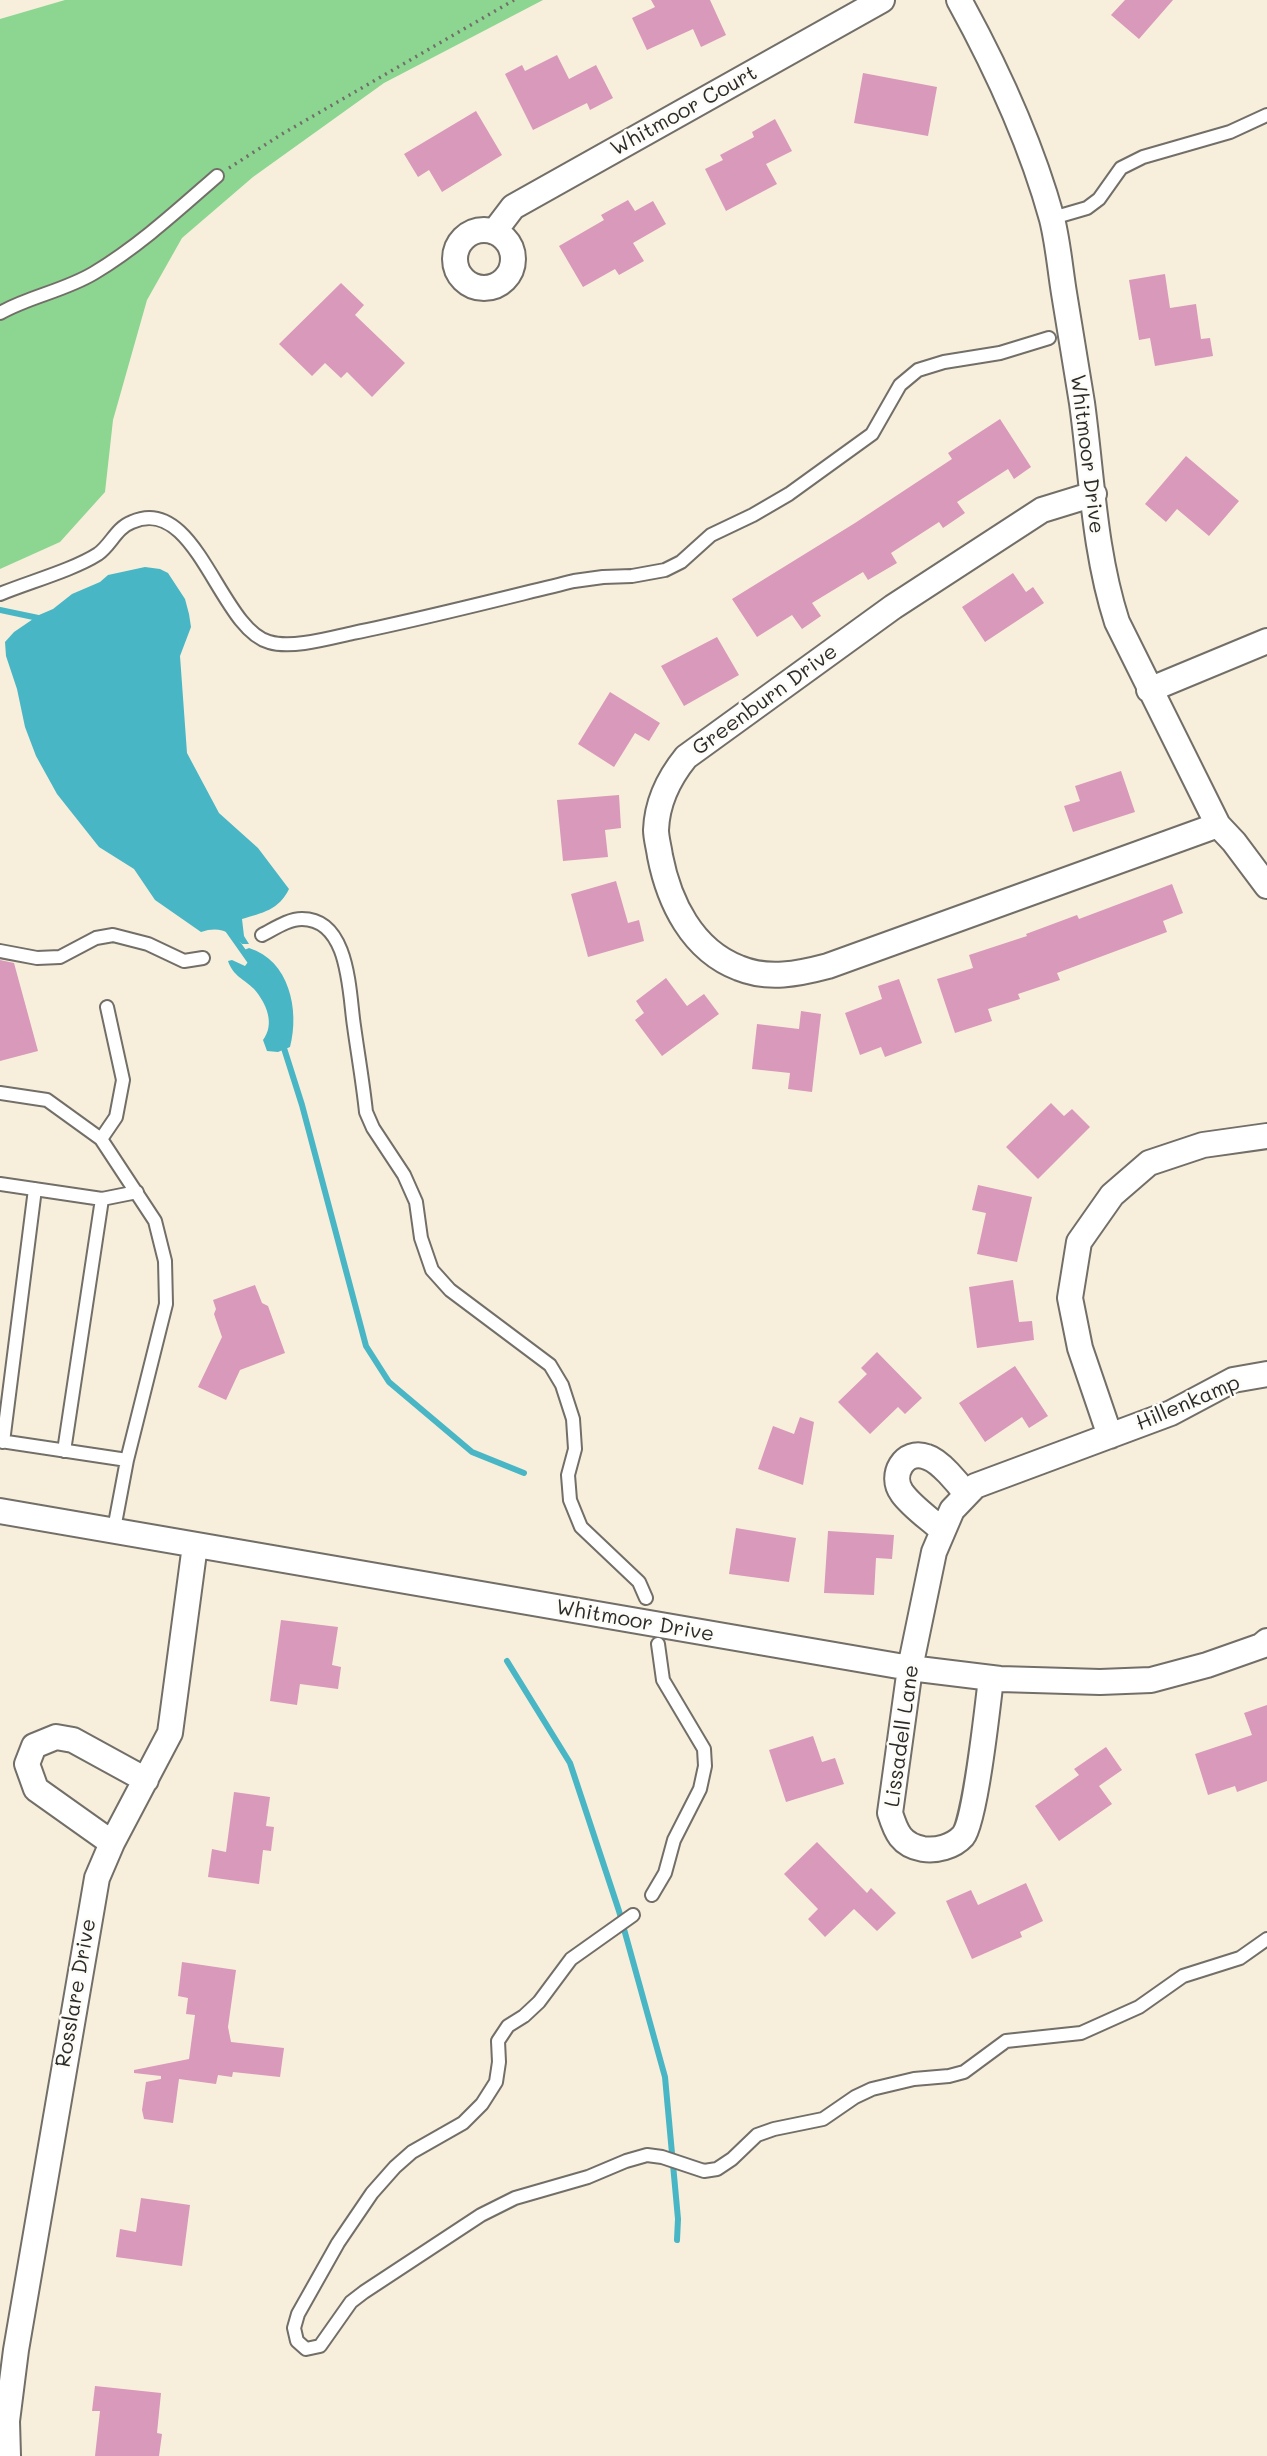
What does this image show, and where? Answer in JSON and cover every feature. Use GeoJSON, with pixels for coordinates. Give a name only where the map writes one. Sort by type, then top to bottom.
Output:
{"type":"FeatureCollection","features":[{"type":"Feature","properties":{"kind":"street","name":"Whitmoor Court"},"geometry":{"type":"LineString","coordinates":[[494,232],[513,207],[882,0]]}},
{"type":"Feature","properties":{"kind":"street","name":"Whitmoor Drive"},"geometry":{"type":"LineString","coordinates":[[960,0],[1008,99],[1052,221],[1094,494],[1098,543],[1107,590],[1117,622],[1218,825],[1267,886]]}},
{"type":"Feature","properties":{"kind":"street","name":"Greenburn Drive"},"geometry":{"type":"LineString","coordinates":[[1094,494],[1042,510],[893,607],[686,757],[673,773],[663,794],[656,831],[666,885],[695,938],[716,957],[740,969],[768,975],[798,974],[828,966],[1218,825]]}},
{"type":"Feature","properties":{"kind":"street"},"geometry":{"type":"LineString","coordinates":[[1149,690],[1267,640]]}},
{"type":"Feature","properties":{"kind":"street"},"geometry":{"type":"LineString","coordinates":[[1110,1436],[1080,1348],[1070,1298],[1079,1242],[1112,1195],[1149,1163],[1203,1145],[1267,1136]]}},
{"type":"Feature","properties":{"kind":"street","name":"Hillenkamp"},"geometry":{"type":"LineString","coordinates":[[1110,1436],[1171,1413],[1233,1380],[1267,1374]]}},
{"type":"Feature","properties":{"kind":"street","name":"Lissadell Lane"},"geometry":{"type":"LineString","coordinates":[[991,1678],[972,1810],[964,1835],[949,1846],[927,1850],[908,1846],[896,1833],[890,1813],[910,1668],[934,1552],[951,1510],[975,1486],[1110,1436]]}},
{"type":"Feature","properties":{"kind":"street"},"geometry":{"type":"LineString","coordinates":[[943,1531],[902,1493],[897,1478],[898,1469],[903,1462],[915,1455],[928,1457],[954,1478],[966,1494]]}},
{"type":"Feature","properties":{"kind":"street","name":"Whitmoor Drive"},"geometry":{"type":"LineString","coordinates":[[0,1511],[910,1668],[991,1678],[1100,1682],[1151,1680],[1207,1665],[1261,1646],[1267,1641]]}},
{"type":"Feature","properties":{"kind":"street","name":"Rosslare Drive"},"geometry":{"type":"LineString","coordinates":[[8,2456],[7,2421],[16,2350],[97,1878],[111,1843],[170,1733],[195,1545]]}},
{"type":"Feature","properties":{"kind":"street"},"geometry":{"type":"LineString","coordinates":[[111,1843],[36,1789],[27,1764],[34,1746],[55,1737],[73,1740],[146,1780]]}},
{"type":"Feature","properties":{"kind":"lane"},"geometry":{"type":"LineString","coordinates":[[1063,215],[1087,208],[1099,198],[1121,168],[1143,157],[1230,132],[1267,115]]}},
{"type":"Feature","properties":{"kind":"lane"},"geometry":{"type":"LineString","coordinates":[[0,313],[19,302],[49,294],[93,274],[136,245],[217,176]]}},
{"type":"Feature","properties":{"kind":"lane"},"geometry":{"type":"LineString","coordinates":[[0,594],[87,560],[101,552],[119,530],[132,521],[150,517],[178,531],[206,566],[247,627],[258,639],[272,643],[320,639],[391,626],[575,581],[665,570],[681,562],[711,535],[789,494],[872,434],[900,385],[918,370],[944,362],[1000,353],[1049,338]]}},
{"type":"Feature","properties":{"kind":"lane"},"geometry":{"type":"LineString","coordinates":[[262,935],[301,919],[316,922],[330,932],[341,950],[348,974],[366,1112],[373,1128],[404,1175],[416,1202],[421,1238],[432,1270],[450,1290],[550,1364],[562,1385],[573,1419],[575,1449],[568,1475],[570,1500],[580,1527],[639,1582],[646,1598]]}},
{"type":"Feature","properties":{"kind":"lane"},"geometry":{"type":"LineString","coordinates":[[0,951],[37,958],[60,957],[96,938],[113,935],[148,944],[184,961],[203,958]]}},
{"type":"Feature","properties":{"kind":"lane"},"geometry":{"type":"LineString","coordinates":[[101,1139],[116,1117],[122,1080],[107,1007]]}},
{"type":"Feature","properties":{"kind":"lane"},"geometry":{"type":"LineString","coordinates":[[0,1093],[47,1100],[101,1139],[155,1221],[165,1261],[166,1304],[127,1460],[114,1529]]}},
{"type":"Feature","properties":{"kind":"lane"},"geometry":{"type":"LineString","coordinates":[[0,1184],[102,1199],[137,1192]]}},
{"type":"Feature","properties":{"kind":"lane"},"geometry":{"type":"LineString","coordinates":[[36,1189],[2,1441],[127,1460]]}},
{"type":"Feature","properties":{"kind":"lane"},"geometry":{"type":"LineString","coordinates":[[64,1451],[102,1199]]}},
{"type":"Feature","properties":{"kind":"lane"},"geometry":{"type":"LineString","coordinates":[[652,1895],[665,1872],[674,1840],[700,1789],[705,1766],[704,1749],[663,1680],[658,1644]]}},
{"type":"Feature","properties":{"kind":"lane"},"geometry":{"type":"LineString","coordinates":[[633,1915],[571,1959],[539,2002],[508,2026],[498,2041],[496,2082],[481,2104],[463,2123],[412,2152],[372,2193],[338,2244],[298,2314],[294,2328],[297,2341],[306,2349],[320,2346],[351,2302],[364,2292],[481,2216],[515,2198],[588,2177],[647,2155],[662,2157],[704,2171],[717,2169],[757,2136],[774,2129],[823,2119],[872,2089],[914,2079],[964,2072],[1006,2041],[1081,2033],[1139,2007],[1183,1976],[1240,1958],[1267,1939]]}},
{"type":"Feature","properties":{"kind":"path"},"geometry":{"type":"LineString","coordinates":[[217,176],[282,134],[514,0]]}},
{"type":"Feature","properties":{"kind":"green space"},"geometry":{"type":"Polygon","coordinates":[[[65,0],[543,0],[384,83],[253,177],[182,238],[147,300],[113,420],[105,492],[60,542],[0,569],[0,19],[65,0]]]}},
{"type":"Feature","properties":{"kind":"water"},"geometry":{"type":"Polygon","coordinates":[[[145,567],[168,573],[185,599],[189,614],[191,627],[180,656],[187,753],[219,813],[258,848],[289,889],[275,906],[242,919],[244,936],[249,944],[242,944],[224,931],[201,932],[155,900],[134,869],[99,847],[57,794],[36,756],[25,727],[6,656],[5,642],[14,632],[53,609],[72,594],[100,582],[108,575],[145,567]]]}},
{"type":"Feature","properties":{"kind":"water"},"geometry":{"type":"Polygon","coordinates":[[[249,948],[274,963],[288,988],[292,1003],[293,1033],[290,1047],[278,1052],[267,1051],[263,1040],[269,1021],[263,1001],[254,989],[236,974],[228,961],[245,966],[248,962],[244,950],[249,948]]]}},
{"type":"Feature","properties":{"kind":"building"},"geometry":{"type":"Polygon","coordinates":[[[651,0],[710,0],[726,35],[701,47],[693,29],[647,50],[632,18],[655,7],[651,0]]]}},
{"type":"Feature","properties":{"kind":"building"},"geometry":{"type":"Polygon","coordinates":[[[1125,0],[1173,0],[1139,39],[1111,15],[1125,0]]]}},
{"type":"Feature","properties":{"kind":"building"},"geometry":{"type":"Polygon","coordinates":[[[557,55],[569,79],[596,65],[613,98],[590,110],[587,103],[533,130],[505,74],[522,65],[525,71],[557,55]]]}},
{"type":"Feature","properties":{"kind":"building"},"geometry":{"type":"Polygon","coordinates":[[[863,73],[937,87],[928,136],[854,123],[863,73]]]}},
{"type":"Feature","properties":{"kind":"building"},"geometry":{"type":"Polygon","coordinates":[[[476,111],[502,155],[442,192],[429,170],[418,177],[404,154],[476,111]]]}},
{"type":"Feature","properties":{"kind":"building"},"geometry":{"type":"Polygon","coordinates":[[[775,119],[792,151],[766,164],[777,184],[726,211],[705,169],[723,160],[720,155],[754,137],[752,132],[775,119]]]}},
{"type":"Feature","properties":{"kind":"building"},"geometry":{"type":"Polygon","coordinates":[[[628,200],[635,211],[653,201],[666,224],[633,243],[644,261],[619,275],[615,269],[583,287],[559,246],[604,220],[601,215],[628,200]]]}},
{"type":"Feature","properties":{"kind":"building"},"geometry":{"type":"Polygon","coordinates":[[[1165,274],[1170,308],[1196,304],[1201,339],[1210,338],[1213,356],[1155,366],[1150,338],[1139,340],[1129,280],[1165,274]]]}},
{"type":"Feature","properties":{"kind":"building"},"geometry":{"type":"Polygon","coordinates":[[[341,283],[364,305],[355,315],[405,363],[372,397],[347,372],[341,378],[325,363],[312,376],[279,344],[341,283]]]}},
{"type":"Feature","properties":{"kind":"building"},"geometry":{"type":"Polygon","coordinates":[[[1000,419],[1031,467],[1014,479],[1008,469],[957,502],[965,513],[943,528],[939,522],[891,553],[897,563],[868,580],[863,572],[812,603],[821,616],[802,629],[792,615],[757,637],[732,599],[952,459],[948,453],[1000,419]]]}},
{"type":"Feature","properties":{"kind":"building"},"geometry":{"type":"Polygon","coordinates":[[[1186,456],[1239,501],[1209,536],[1177,509],[1166,522],[1145,504],[1186,456]]]}},
{"type":"Feature","properties":{"kind":"building"},"geometry":{"type":"Polygon","coordinates":[[[1013,573],[1026,592],[1033,587],[1044,603],[985,642],[962,607],[1013,573]]]}},
{"type":"Feature","properties":{"kind":"building"},"geometry":{"type":"Polygon","coordinates":[[[717,637],[739,675],[684,706],[661,666],[717,637]]]}},
{"type":"Feature","properties":{"kind":"building"},"geometry":{"type":"Polygon","coordinates":[[[610,692],[660,723],[649,741],[635,733],[614,767],[578,744],[610,692]]]}},
{"type":"Feature","properties":{"kind":"building"},"geometry":{"type":"Polygon","coordinates":[[[1121,771],[1135,812],[1073,832],[1064,806],[1080,801],[1075,786],[1121,771]]]}},
{"type":"Feature","properties":{"kind":"building"},"geometry":{"type":"Polygon","coordinates":[[[619,795],[621,828],[605,830],[608,857],[563,861],[557,800],[619,795]]]}},
{"type":"Feature","properties":{"kind":"building"},"geometry":{"type":"Polygon","coordinates":[[[616,881],[628,923],[639,920],[644,941],[588,957],[571,894],[616,881]]]}},
{"type":"Feature","properties":{"kind":"building"},"geometry":{"type":"Polygon","coordinates":[[[1172,884],[1183,913],[1163,921],[1167,932],[1057,973],[1060,980],[1018,994],[1020,999],[988,1009],[992,1021],[955,1033],[937,979],[973,968],[969,955],[1027,936],[1026,934],[1077,915],[1079,919],[1172,884]]]}},
{"type":"Feature","properties":{"kind":"building"},"geometry":{"type":"Polygon","coordinates":[[[0,960],[14,963],[38,1051],[0,1061],[0,960]]]}},
{"type":"Feature","properties":{"kind":"building"},"geometry":{"type":"Polygon","coordinates":[[[666,978],[687,1006],[704,994],[719,1014],[662,1056],[635,1020],[644,1013],[636,1001],[666,978]]]}},
{"type":"Feature","properties":{"kind":"building"},"geometry":{"type":"Polygon","coordinates":[[[899,979],[922,1043],[885,1057],[881,1047],[860,1055],[845,1013],[882,999],[878,986],[899,979]]]}},
{"type":"Feature","properties":{"kind":"building"},"geometry":{"type":"Polygon","coordinates":[[[801,1011],[821,1014],[812,1092],[788,1089],[790,1073],[752,1069],[757,1024],[799,1029],[801,1011]]]}},
{"type":"Feature","properties":{"kind":"building"},"geometry":{"type":"Polygon","coordinates":[[[1051,1103],[1064,1116],[1072,1109],[1090,1127],[1038,1179],[1006,1147],[1051,1103]]]}},
{"type":"Feature","properties":{"kind":"building"},"geometry":{"type":"Polygon","coordinates":[[[978,1185],[1032,1197],[1017,1262],[977,1254],[986,1213],[972,1210],[978,1185]]]}},
{"type":"Feature","properties":{"kind":"building"},"geometry":{"type":"Polygon","coordinates":[[[1013,1280],[1019,1322],[1032,1321],[1034,1340],[977,1348],[969,1287],[1013,1280]]]}},
{"type":"Feature","properties":{"kind":"building"},"geometry":{"type":"Polygon","coordinates":[[[255,1285],[262,1303],[268,1306],[285,1353],[240,1370],[226,1400],[198,1387],[222,1337],[214,1314],[216,1309],[213,1300],[255,1285]]]}},
{"type":"Feature","properties":{"kind":"building"},"geometry":{"type":"Polygon","coordinates":[[[877,1352],[922,1398],[905,1414],[898,1407],[870,1434],[838,1402],[867,1374],[861,1368],[877,1352]]]}},
{"type":"Feature","properties":{"kind":"building"},"geometry":{"type":"Polygon","coordinates":[[[1015,1366],[1048,1416],[1029,1428],[1022,1417],[985,1442],[959,1403],[1015,1366]]]}},
{"type":"Feature","properties":{"kind":"building"},"geometry":{"type":"Polygon","coordinates":[[[800,1417],[814,1422],[803,1485],[758,1469],[773,1426],[794,1434],[800,1417]]]}},
{"type":"Feature","properties":{"kind":"building"},"geometry":{"type":"Polygon","coordinates":[[[736,1528],[796,1538],[789,1582],[729,1574],[736,1528]]]}},
{"type":"Feature","properties":{"kind":"building"},"geometry":{"type":"Polygon","coordinates":[[[828,1531],[894,1535],[892,1559],[876,1558],[874,1595],[824,1593],[828,1531]]]}},
{"type":"Feature","properties":{"kind":"building"},"geometry":{"type":"Polygon","coordinates":[[[281,1620],[338,1627],[332,1665],[341,1667],[338,1689],[300,1684],[297,1705],[270,1701],[281,1620]]]}},
{"type":"Feature","properties":{"kind":"building"},"geometry":{"type":"Polygon","coordinates":[[[1267,1705],[1267,1781],[1237,1792],[1235,1786],[1208,1795],[1195,1754],[1252,1735],[1244,1713],[1267,1705]]]}},
{"type":"Feature","properties":{"kind":"building"},"geometry":{"type":"Polygon","coordinates":[[[813,1736],[822,1762],[835,1758],[844,1784],[786,1802],[769,1750],[813,1736]]]}},
{"type":"Feature","properties":{"kind":"building"},"geometry":{"type":"Polygon","coordinates":[[[1106,1747],[1122,1770],[1099,1786],[1112,1804],[1059,1841],[1035,1806],[1079,1775],[1074,1769],[1106,1747]]]}},
{"type":"Feature","properties":{"kind":"building"},"geometry":{"type":"Polygon","coordinates":[[[234,1792],[270,1797],[266,1826],[274,1827],[271,1851],[263,1850],[259,1884],[208,1877],[212,1849],[226,1852],[234,1792]]]}},
{"type":"Feature","properties":{"kind":"building"},"geometry":{"type":"Polygon","coordinates":[[[817,1842],[867,1893],[871,1888],[896,1913],[877,1931],[854,1909],[825,1937],[808,1919],[818,1909],[784,1874],[817,1842]]]}},
{"type":"Feature","properties":{"kind":"building"},"geometry":{"type":"Polygon","coordinates":[[[1026,1883],[1043,1921],[1020,1932],[1022,1937],[972,1959],[946,1901],[971,1890],[978,1905],[1026,1883]]]}},
{"type":"Feature","properties":{"kind":"building"},"geometry":{"type":"Polygon","coordinates":[[[182,1962],[236,1970],[228,2027],[231,2042],[284,2048],[280,2077],[233,2072],[232,2077],[218,2075],[216,2084],[179,2079],[173,2123],[144,2119],[142,2110],[146,2082],[161,2079],[161,2076],[134,2073],[134,2070],[189,2059],[195,2015],[186,2014],[188,1998],[178,1996],[182,1962]]]}},
{"type":"Feature","properties":{"kind":"building"},"geometry":{"type":"Polygon","coordinates":[[[141,2198],[190,2205],[182,2266],[116,2257],[120,2229],[136,2232],[141,2198]]]}},
{"type":"Feature","properties":{"kind":"building"},"geometry":{"type":"Polygon","coordinates":[[[95,2386],[161,2393],[157,2433],[162,2434],[159,2456],[95,2456],[100,2411],[92,2411],[95,2386]]]}},
{"type":"Feature","properties":{"kind":"waterway"},"geometry":{"type":"LineString","coordinates":[[0,610],[43,619]]}},
{"type":"Feature","properties":{"kind":"waterway"},"geometry":{"type":"LineString","coordinates":[[226,927],[250,961]]}},
{"type":"Feature","properties":{"kind":"waterway"},"geometry":{"type":"LineString","coordinates":[[282,1042],[302,1105],[366,1346],[389,1382],[472,1452],[524,1473]]}},
{"type":"Feature","properties":{"kind":"waterway"},"geometry":{"type":"LineString","coordinates":[[507,1661],[570,1763],[619,1911],[665,2077],[678,2219],[677,2240]]}}]}
